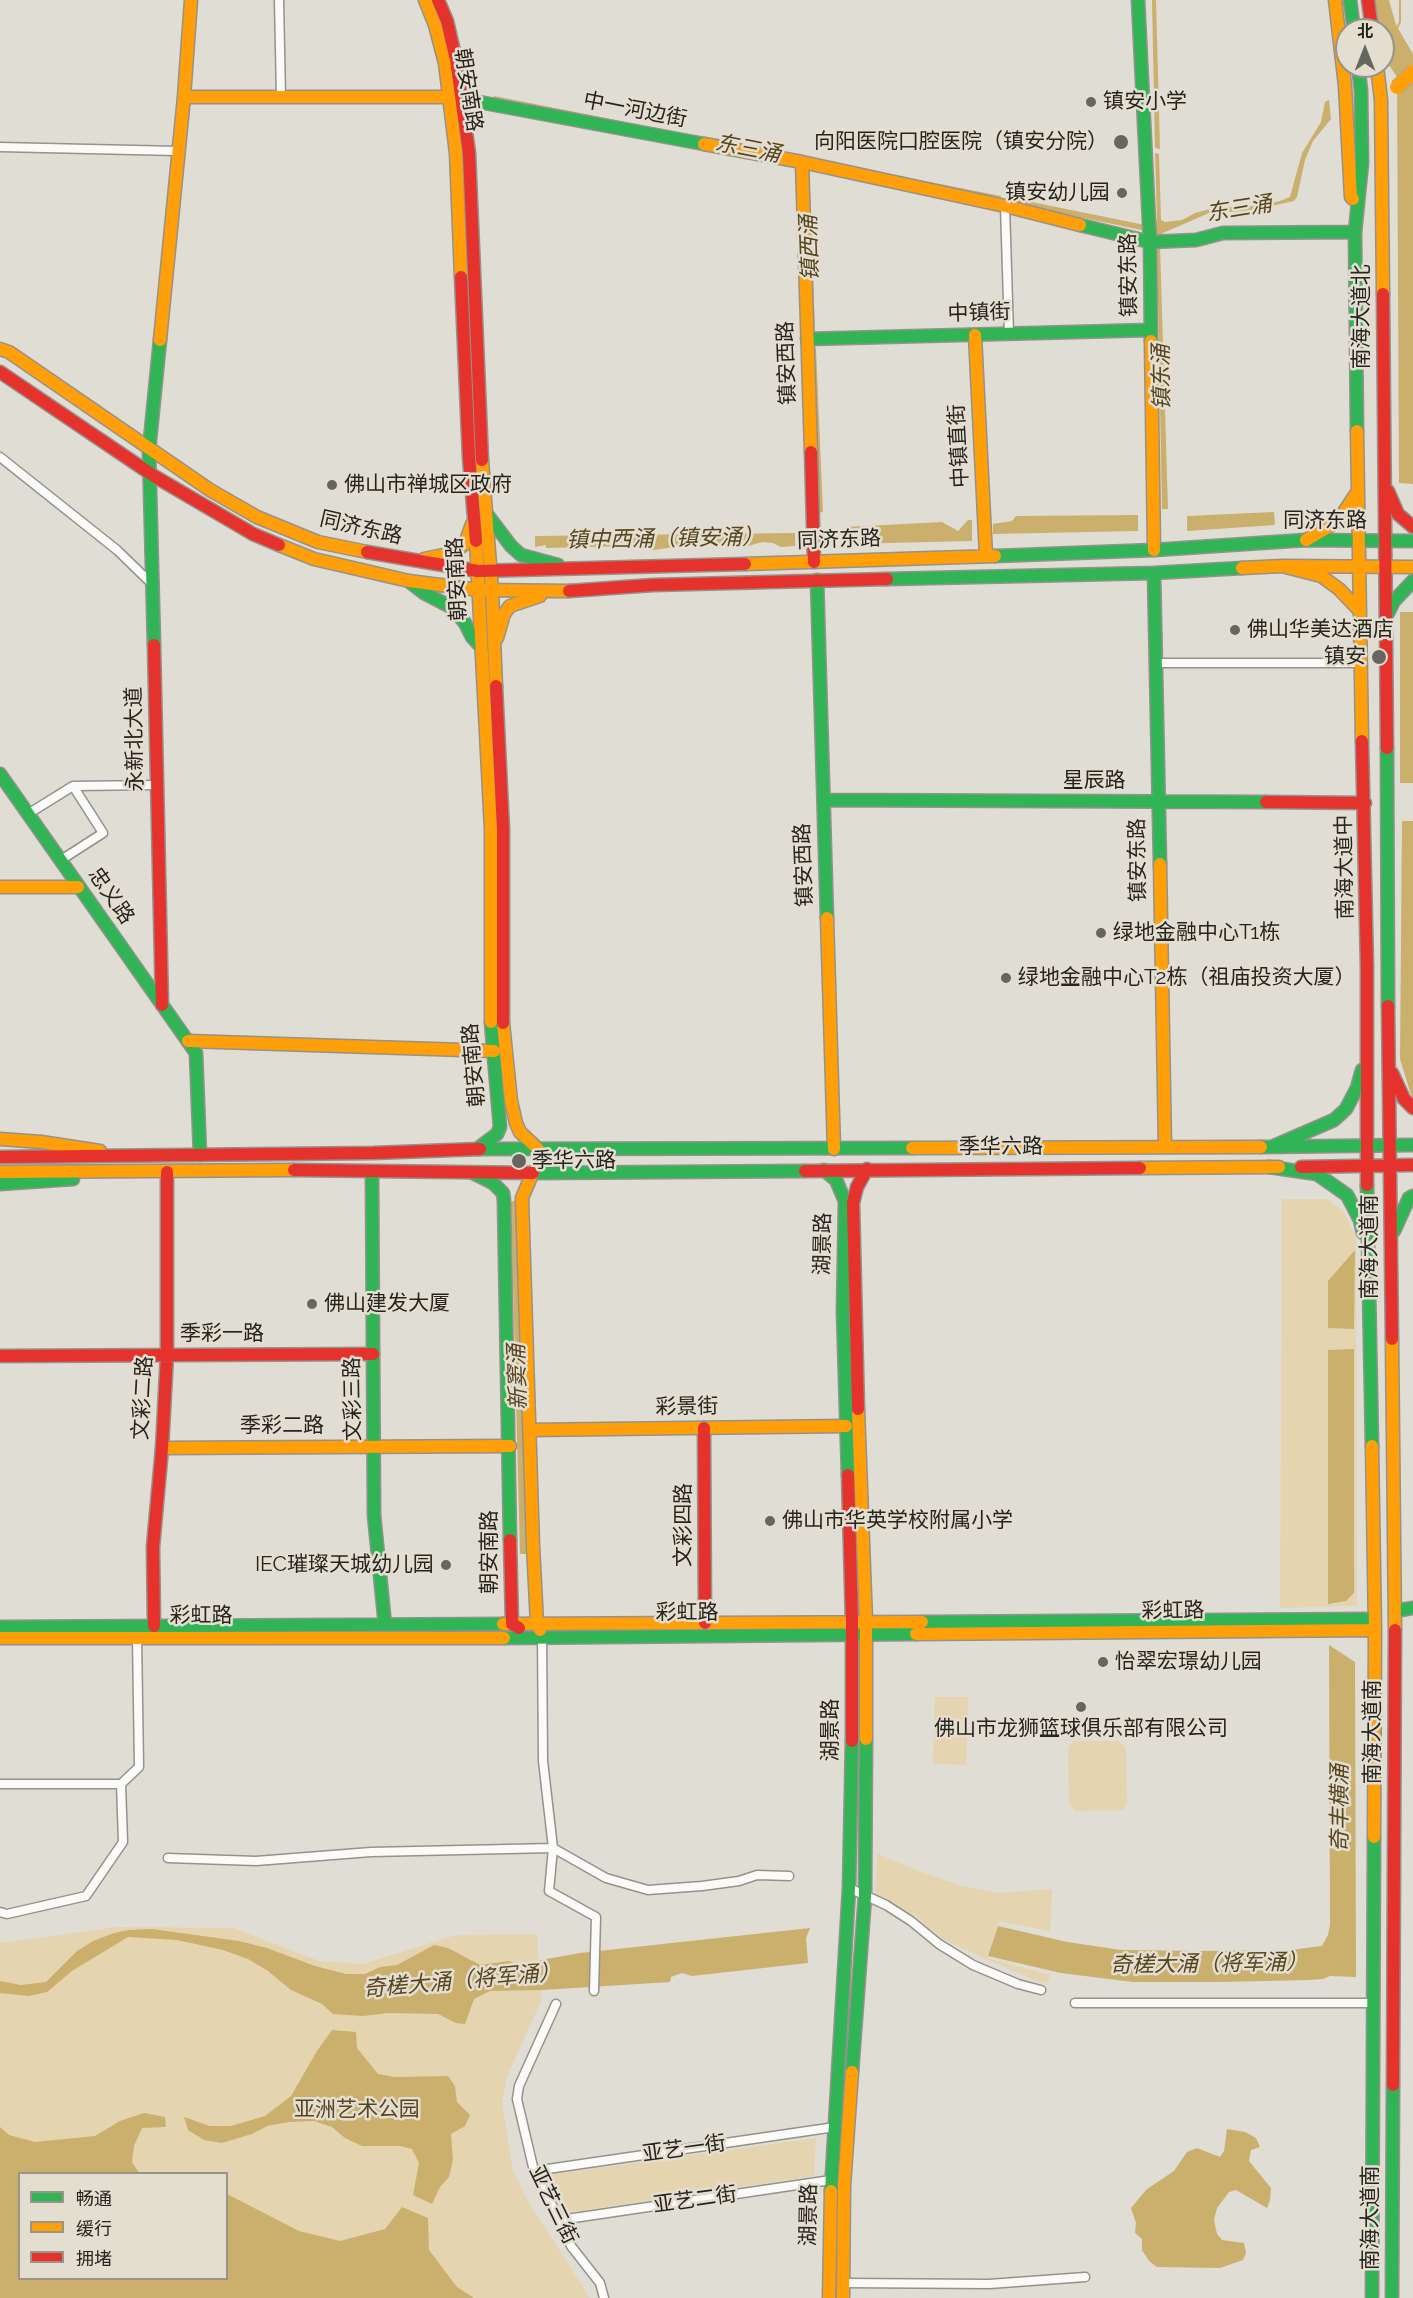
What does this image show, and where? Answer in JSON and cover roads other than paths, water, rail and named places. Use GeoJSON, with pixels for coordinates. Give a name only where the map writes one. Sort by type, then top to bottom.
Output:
{"type":"FeatureCollection","features":[{"type":"Feature","properties":{"kind":"main road","name":"永新北大道"},"geometry":{"type":"LineString","coordinates":[[162,1005],[149,450],[184,97],[191,0]]}},
{"type":"Feature","properties":{"kind":"main road","name":"朝安南路"},"geometry":{"type":"LineString","coordinates":[[425,0],[435,25],[456,98]]}},
{"type":"Feature","properties":{"kind":"main road","name":"朝安南路"},"geometry":{"type":"LineString","coordinates":[[438,0],[447,21],[456,98],[456,153],[469,458],[480,513],[488,648],[503,829],[502,1010],[511,1101],[516,1123],[520,1132],[538,1149]]}},
{"type":"Feature","properties":{"kind":"main road","name":"镇安东路"},"geometry":{"type":"LineString","coordinates":[[1138,0],[1150,242],[1154,550]]}},
{"type":"Feature","properties":{"kind":"main road"},"geometry":{"type":"LineString","coordinates":[[1335,0],[1345,86],[1351,197],[1358,206]]}},
{"type":"Feature","properties":{"kind":"main road"},"geometry":{"type":"LineString","coordinates":[[1350,0],[1352,18]]}},
{"type":"Feature","properties":{"kind":"main road"},"geometry":{"type":"LineString","coordinates":[[1368,0],[1370,18]]}},
{"type":"Feature","properties":{"kind":"main road"},"geometry":{"type":"LineString","coordinates":[[1382,233],[1390,218],[1392,99],[1396,87],[1413,72]]}},
{"type":"Feature","properties":{"kind":"main road","name":"南海大道北"},"geometry":{"type":"LineString","coordinates":[[1359,567],[1355,232],[1362,163],[1360,78]]}},
{"type":"Feature","properties":{"kind":"main road","name":"南海大道北"},"geometry":{"type":"LineString","coordinates":[[1379,78],[1386,568]]}},
{"type":"Feature","properties":{"kind":"main road","name":"中一河边街"},"geometry":{"type":"LineString","coordinates":[[184,97],[456,98],[802,162],[1005,206],[1150,242],[1196,240],[1223,233],[1355,232]]}},
{"type":"Feature","properties":{"kind":"main road","name":"镇安西路"},"geometry":{"type":"LineString","coordinates":[[802,162],[813,562]]}},
{"type":"Feature","properties":{"kind":"main road","name":"中镇街"},"geometry":{"type":"LineString","coordinates":[[807,339],[1151,330]]}},
{"type":"Feature","properties":{"kind":"main road","name":"中镇直街"},"geometry":{"type":"LineString","coordinates":[[975,335],[986,556]]}},
{"type":"Feature","properties":{"kind":"main road","name":"同济东路"},"geometry":{"type":"LineString","coordinates":[[0,349],[9,352],[210,490],[258,517],[318,542],[415,561],[484,571],[580,570],[1154,550],[1306,540],[1413,541]]}},
{"type":"Feature","properties":{"kind":"main road","name":"同济东路"},"geometry":{"type":"LineString","coordinates":[[0,372],[149,472],[204,507],[253,534],[314,559],[409,581],[485,591],[561,591],[653,585],[1154,573],[1282,566],[1413,567]]}},
{"type":"Feature","properties":{"kind":"main road"},"geometry":{"type":"LineString","coordinates":[[1385,484],[1398,514],[1413,527]]}},
{"type":"Feature","properties":{"kind":"main road"},"geometry":{"type":"LineString","coordinates":[[1306,540],[1338,521],[1358,491]]}},
{"type":"Feature","properties":{"kind":"main road"},"geometry":{"type":"LineString","coordinates":[[415,561],[453,553],[459,549],[465,544],[480,513],[521,555],[580,570]]}},
{"type":"Feature","properties":{"kind":"main road"},"geometry":{"type":"LineString","coordinates":[[1282,566],[1321,576],[1339,589],[1360,611]]}},
{"type":"Feature","properties":{"kind":"main road","name":"南海大道中"},"geometry":{"type":"LineString","coordinates":[[1359,567],[1367,952],[1367,1167]]}},
{"type":"Feature","properties":{"kind":"main road","name":"南海大道中"},"geometry":{"type":"LineString","coordinates":[[1386,568],[1390,1167]]}},
{"type":"Feature","properties":{"kind":"main road","name":"镇安东路"},"geometry":{"type":"LineString","coordinates":[[1154,573],[1165,1147]]}},
{"type":"Feature","properties":{"kind":"main road","name":"镇安西路"},"geometry":{"type":"LineString","coordinates":[[817,580],[834,1149]]}},
{"type":"Feature","properties":{"kind":"main road"},"geometry":{"type":"LineString","coordinates":[[409,581],[424,593],[453,608],[465,623],[472,637],[488,648],[510,606],[529,598],[561,591]]}},
{"type":"Feature","properties":{"kind":"main road"},"geometry":{"type":"LineString","coordinates":[[1386,616],[1394,601],[1413,581]]}},
{"type":"Feature","properties":{"kind":"main road","name":"朝安南路"},"geometry":{"type":"LineString","coordinates":[[477,1149],[497,1134],[500,1127],[490,1010],[491,829],[488,648]]}},
{"type":"Feature","properties":{"kind":"main road","name":"忠义路"},"geometry":{"type":"LineString","coordinates":[[0,774],[196,1053],[200,1155]]}},
{"type":"Feature","properties":{"kind":"main road","name":"星辰路"},"geometry":{"type":"LineString","coordinates":[[824,800],[1365,803]]}},
{"type":"Feature","properties":{"kind":"main road"},"geometry":{"type":"LineString","coordinates":[[0,887],[78,886]]}},
{"type":"Feature","properties":{"kind":"main road"},"geometry":{"type":"LineString","coordinates":[[1367,952],[1373,957],[1388,958]]}},
{"type":"Feature","properties":{"kind":"main road"},"geometry":{"type":"LineString","coordinates":[[188,1041],[494,1051]]}},
{"type":"Feature","properties":{"kind":"main road"},"geometry":{"type":"LineString","coordinates":[[1274,1146],[1334,1120],[1346,1109],[1357,1088],[1366,1056]]}},
{"type":"Feature","properties":{"kind":"main road"},"geometry":{"type":"LineString","coordinates":[[1388,1057],[1396,1085],[1404,1099],[1413,1108]]}},
{"type":"Feature","properties":{"kind":"main road"},"geometry":{"type":"LineString","coordinates":[[0,1139],[79,1146],[127,1164]]}},
{"type":"Feature","properties":{"kind":"main road","name":"季华六路"},"geometry":{"type":"LineString","coordinates":[[0,1172],[127,1164],[200,1155],[373,1154],[477,1149],[1413,1145]]}},
{"type":"Feature","properties":{"kind":"main road","name":"季华六路"},"geometry":{"type":"LineString","coordinates":[[0,1157],[127,1164],[167,1172],[298,1170],[473,1173],[1390,1167],[1413,1165]]}},
{"type":"Feature","properties":{"kind":"main road"},"geometry":{"type":"LineString","coordinates":[[0,1184],[84,1178],[127,1164]]}},
{"type":"Feature","properties":{"kind":"main road"},"geometry":{"type":"LineString","coordinates":[[1269,1167],[1317,1174],[1347,1195],[1360,1220],[1368,1253]]}},
{"type":"Feature","properties":{"kind":"main road","name":"南海大道南"},"geometry":{"type":"LineString","coordinates":[[1367,1167],[1375,1624],[1372,2298]]}},
{"type":"Feature","properties":{"kind":"main road","name":"南海大道南"},"geometry":{"type":"LineString","coordinates":[[1390,1167],[1395,1611],[1392,2298]]}},
{"type":"Feature","properties":{"kind":"main road","name":"湖景路"},"geometry":{"type":"LineString","coordinates":[[843,2298],[844,2186],[865,1896],[854,1203],[857,1187],[867,1169]]}},
{"type":"Feature","properties":{"kind":"main road","name":"湖景路"},"geometry":{"type":"LineString","coordinates":[[824,1170],[836,1180],[845,1201],[843,1311],[846,1426],[859,1627],[849,1888],[831,2180],[829,2298]]}},
{"type":"Feature","properties":{"kind":"main road","name":"文彩二路"},"geometry":{"type":"LineString","coordinates":[[154,1626],[153,1547],[162,1448],[166,1355],[167,1172]]}},
{"type":"Feature","properties":{"kind":"main road","name":"文彩三路"},"geometry":{"type":"LineString","coordinates":[[372,1172],[374,1515],[385,1625]]}},
{"type":"Feature","properties":{"kind":"main road","name":"朝安南路"},"geometry":{"type":"LineString","coordinates":[[534,1172],[523,1194],[522,1203],[537,1631]]}},
{"type":"Feature","properties":{"kind":"main road"},"geometry":{"type":"LineString","coordinates":[[473,1173],[494,1183],[503,1192],[504,1201]]}},
{"type":"Feature","properties":{"kind":"main road"},"geometry":{"type":"LineString","coordinates":[[504,1201],[508,1192],[514,1190],[521,1194],[522,1203]]}},
{"type":"Feature","properties":{"kind":"main road"},"geometry":{"type":"LineString","coordinates":[[1391,1242],[1397,1221],[1413,1196]]}},
{"type":"Feature","properties":{"kind":"main road","name":"朝安南路"},"geometry":{"type":"LineString","coordinates":[[504,1201],[512,1624]]}},
{"type":"Feature","properties":{"kind":"main road","name":"季彩一路"},"geometry":{"type":"LineString","coordinates":[[0,1356],[373,1354]]}},
{"type":"Feature","properties":{"kind":"main road","name":"彩景街"},"geometry":{"type":"LineString","coordinates":[[529,1430],[846,1426]]}},
{"type":"Feature","properties":{"kind":"main road","name":"文彩四路"},"geometry":{"type":"LineString","coordinates":[[704,1428],[705,1623]]}},
{"type":"Feature","properties":{"kind":"main road","name":"季彩二路"},"geometry":{"type":"LineString","coordinates":[[162,1448],[510,1446]]}},
{"type":"Feature","properties":{"kind":"main road"},"geometry":{"type":"LineString","coordinates":[[511,1550],[519,1560],[524,1560],[533,1546]]}},
{"type":"Feature","properties":{"kind":"main road"},"geometry":{"type":"LineString","coordinates":[[1395,1611],[1413,1608]]}},
{"type":"Feature","properties":{"kind":"main road","name":"彩虹路"},"geometry":{"type":"LineString","coordinates":[[0,1627],[512,1624],[537,1631],[705,1623],[1054,1634],[1375,1624]]}},
{"type":"Feature","properties":{"kind":"main road","name":"彩虹路"},"geometry":{"type":"LineString","coordinates":[[0,1638],[859,1627]]}},
{"type":"Feature","properties":{"kind":"street"},"geometry":{"type":"LineString","coordinates":[[279,0],[281,97]]}},
{"type":"Feature","properties":{"kind":"street"},"geometry":{"type":"LineString","coordinates":[[0,147],[178,151]]}},
{"type":"Feature","properties":{"kind":"street"},"geometry":{"type":"LineString","coordinates":[[1005,206],[1009,334]]}},
{"type":"Feature","properties":{"kind":"street"},"geometry":{"type":"LineString","coordinates":[[0,457],[117,550],[152,584]]}},
{"type":"Feature","properties":{"kind":"street"},"geometry":{"type":"LineString","coordinates":[[1156,663],[1361,663]]}},
{"type":"Feature","properties":{"kind":"street"},"geometry":{"type":"LineString","coordinates":[[28,814],[73,786],[157,785]]}},
{"type":"Feature","properties":{"kind":"street"},"geometry":{"type":"LineString","coordinates":[[62,860],[103,833],[73,786]]}},
{"type":"Feature","properties":{"kind":"street"},"geometry":{"type":"LineString","coordinates":[[537,1631],[543,1761],[553,1848],[549,1891],[596,1917],[594,1989]]}},
{"type":"Feature","properties":{"kind":"street"},"geometry":{"type":"LineString","coordinates":[[0,1784],[121,1784],[139,1767],[137,1637]]}},
{"type":"Feature","properties":{"kind":"street"},"geometry":{"type":"LineString","coordinates":[[0,1912],[7,1914],[86,1896],[123,1842],[121,1784]]}},
{"type":"Feature","properties":{"kind":"street"},"geometry":{"type":"LineString","coordinates":[[168,1858],[256,1861],[371,1852],[553,1848],[606,1878],[648,1890],[711,1885],[739,1881],[757,1875],[789,1876]]}},
{"type":"Feature","properties":{"kind":"street"},"geometry":{"type":"LineString","coordinates":[[849,1888],[910,1921],[939,1944],[973,1965],[1018,1984],[1041,1990]]}},
{"type":"Feature","properties":{"kind":"street"},"geometry":{"type":"LineString","coordinates":[[1075,2003],[1372,2003]]}},
{"type":"Feature","properties":{"kind":"street","name":"亚艺三街"},"geometry":{"type":"LineString","coordinates":[[556,2004],[519,2086],[517,2099],[534,2171],[571,2246],[600,2283],[604,2298]]}},
{"type":"Feature","properties":{"kind":"street","name":"亚艺一街"},"geometry":{"type":"LineString","coordinates":[[534,2171],[835,2127]]}},
{"type":"Feature","properties":{"kind":"street","name":"亚艺二街"},"geometry":{"type":"LineString","coordinates":[[560,2220],[831,2180]]}},
{"type":"Feature","properties":{"kind":"street"},"geometry":{"type":"LineString","coordinates":[[843,2283],[989,2284],[1085,2277]]}},
{"type":"Feature","properties":{"kind":"water"},"geometry":{"type":"Polygon","coordinates":[[[1152,0],[1156,0],[1160,149],[1155,148],[1152,0]]]}},
{"type":"Feature","properties":{"kind":"water"},"geometry":{"type":"Polygon","coordinates":[[[1369,0],[1389,0],[1394,18],[1373,18],[1369,0]]]}},
{"type":"Feature","properties":{"kind":"water"},"geometry":{"type":"Polygon","coordinates":[[[1395,21],[1413,54],[1413,484],[1399,483],[1397,77],[1395,74],[1395,21]]]}},
{"type":"Feature","properties":{"kind":"water","name":"东三涌"},"geometry":{"type":"Polygon","coordinates":[[[494,96],[1001,196],[1001,201],[493,102],[494,96]]]}},
{"type":"Feature","properties":{"kind":"water","name":"东三涌"},"geometry":{"type":"Polygon","coordinates":[[[1329,100],[1331,119],[1313,141],[1305,160],[1297,197],[1294,201],[1249,211],[1216,210],[1163,233],[1160,241],[1157,241],[1154,225],[1157,220],[1155,153],[1159,154],[1161,220],[1165,222],[1182,220],[1195,213],[1214,208],[1256,206],[1280,201],[1290,197],[1302,153],[1321,122],[1325,102],[1329,100]]]}},
{"type":"Feature","properties":{"kind":"water","name":"镇西涌"},"geometry":{"type":"Polygon","coordinates":[[[804,164],[809,166],[815,332],[810,332],[804,164]]]}},
{"type":"Feature","properties":{"kind":"water"},"geometry":{"type":"Polygon","coordinates":[[[1012,198],[1145,225],[1146,231],[1012,203],[1012,198]]]}},
{"type":"Feature","properties":{"kind":"water","name":"镇东涌"},"geometry":{"type":"Polygon","coordinates":[[[1157,245],[1160,245],[1168,509],[1162,509],[1157,245]]]}},
{"type":"Feature","properties":{"kind":"water"},"geometry":{"type":"Polygon","coordinates":[[[816,348],[823,512],[818,513],[811,349],[816,348]]]}},
{"type":"Feature","properties":{"kind":"water"},"geometry":{"type":"Polygon","coordinates":[[[1274,512],[1275,525],[1187,531],[1187,516],[1274,512]]]}},
{"type":"Feature","properties":{"kind":"water"},"geometry":{"type":"Polygon","coordinates":[[[1138,515],[1138,531],[993,534],[993,524],[1012,521],[1016,516],[1138,515]]]}},
{"type":"Feature","properties":{"kind":"water"},"geometry":{"type":"Polygon","coordinates":[[[968,520],[972,520],[972,541],[847,544],[846,527],[942,522],[958,531],[968,520]]]}},
{"type":"Feature","properties":{"kind":"water","name":"镇中西涌（镇安涌）"},"geometry":{"type":"Polygon","coordinates":[[[795,533],[795,546],[781,547],[773,543],[762,542],[745,547],[725,547],[702,540],[654,550],[631,546],[546,548],[546,545],[535,547],[535,536],[795,533]]]}},
{"type":"Feature","properties":{"kind":"water"},"geometry":{"type":"Polygon","coordinates":[[[1400,612],[1413,612],[1413,783],[1400,783],[1400,612]]]}},
{"type":"Feature","properties":{"kind":"water"},"geometry":{"type":"Polygon","coordinates":[[[1402,821],[1413,821],[1413,1101],[1400,1059],[1402,821]]]}},
{"type":"Feature","properties":{"kind":"water","name":"新窦涌"},"geometry":{"type":"Polygon","coordinates":[[[516,1200],[526,1554],[520,1554],[511,1202],[516,1200]]]}},
{"type":"Feature","properties":{"kind":"water"},"geometry":{"type":"Polygon","coordinates":[[[1355,1250],[1354,1329],[1328,1328],[1328,1281],[1355,1250]]]}},
{"type":"Feature","properties":{"kind":"water"},"geometry":{"type":"Polygon","coordinates":[[[1354,1349],[1354,1593],[1346,1601],[1328,1604],[1328,1350],[1354,1349]]]}},
{"type":"Feature","properties":{"kind":"water","name":"奇槎大涌（将军涌）"},"geometry":{"type":"Polygon","coordinates":[[[1329,1645],[1355,1662],[1356,1977],[1330,1976],[1308,1980],[1220,1982],[1133,1982],[1061,1973],[988,1956],[998,1926],[1067,1942],[1121,1950],[1290,1950],[1322,1946],[1330,1925],[1329,1645]]]}},
{"type":"Feature","properties":{"kind":"water","name":"奇槎大涌（将军涌）"},"geometry":{"type":"Polygon","coordinates":[[[810,1928],[806,1938],[808,1963],[692,1976],[682,1973],[671,1977],[670,1982],[490,1991],[474,1999],[465,2024],[456,2023],[438,2014],[388,2013],[363,2016],[333,2014],[322,2004],[291,1990],[268,1971],[248,1959],[223,1950],[177,1940],[128,1937],[72,1971],[47,1992],[29,1996],[0,1993],[0,1981],[21,1985],[46,1982],[77,1951],[93,1941],[129,1930],[152,1929],[239,1941],[267,1948],[315,1966],[346,1974],[365,1974],[380,1967],[397,1965],[434,1945],[448,1948],[480,1965],[509,1961],[524,1968],[541,1960],[580,1953],[810,1928]]]}},
{"type":"Feature","properties":{"kind":"water"},"geometry":{"type":"Polygon","coordinates":[[[332,2030],[356,2032],[357,2048],[378,2074],[395,2077],[448,2076],[455,2086],[457,2102],[470,2115],[465,2126],[451,2134],[453,2160],[449,2177],[440,2187],[432,2204],[413,2195],[419,2163],[412,2149],[400,2146],[362,2146],[345,2138],[332,2127],[314,2121],[267,2126],[252,2134],[222,2143],[204,2140],[188,2130],[184,2117],[210,2126],[231,2126],[265,2116],[291,2096],[332,2030]]]}},
{"type":"Feature","properties":{"kind":"water"},"geometry":{"type":"Polygon","coordinates":[[[144,2113],[165,2117],[166,2127],[142,2128],[134,2146],[132,2162],[138,2172],[18,2172],[18,2280],[228,2280],[228,2195],[299,2231],[340,2241],[385,2229],[402,2207],[428,2218],[429,2250],[457,2287],[474,2298],[0,2298],[0,2127],[9,2135],[35,2142],[95,2136],[120,2121],[144,2113]]]}},
{"type":"Feature","properties":{"kind":"water"},"geometry":{"type":"Polygon","coordinates":[[[1227,2129],[1245,2132],[1256,2138],[1260,2147],[1251,2150],[1249,2161],[1271,2188],[1267,2208],[1236,2190],[1229,2192],[1217,2208],[1214,2220],[1217,2234],[1222,2240],[1244,2243],[1246,2253],[1243,2260],[1220,2268],[1157,2267],[1149,2261],[1142,2250],[1142,2239],[1135,2233],[1136,2223],[1131,2208],[1147,2189],[1174,2171],[1187,2152],[1197,2148],[1220,2157],[1224,2151],[1227,2129]]]}},
{"type":"Feature","properties":{"kind":"waterway","name":"奇丰横涌"},"geometry":{"type":"LineString","coordinates":[[1397,28],[1400,22],[1400,0]]}},
{"type":"Feature","properties":{"kind":"place","name":"镇安小学"},"geometry":{"type":"Point","coordinates":[1091,102]}},
{"type":"Feature","properties":{"kind":"place","name":"向阳医院口腔医院（镇安分院）"},"geometry":{"type":"Point","coordinates":[1121,142]}},
{"type":"Feature","properties":{"kind":"place","name":"镇安幼儿园"},"geometry":{"type":"Point","coordinates":[1122,193]}},
{"type":"Feature","properties":{"kind":"place","name":"佛山市禅城区政府"},"geometry":{"type":"Point","coordinates":[332,485]}},
{"type":"Feature","properties":{"kind":"place","name":"佛山华美达酒店"},"geometry":{"type":"Point","coordinates":[1235,630]}},
{"type":"Feature","properties":{"kind":"place","name":"镇安"},"geometry":{"type":"Point","coordinates":[1379,657]}},
{"type":"Feature","properties":{"kind":"place","name":"绿地金融中心T1栋"},"geometry":{"type":"Point","coordinates":[1101,933]}},
{"type":"Feature","properties":{"kind":"place","name":"绿地金融中心T2栋（祖庙投资大厦）"},"geometry":{"type":"Point","coordinates":[1006,978]}},
{"type":"Feature","properties":{"kind":"place","name":"季华六路"},"geometry":{"type":"Point","coordinates":[519,1161]}},
{"type":"Feature","properties":{"kind":"place","name":"佛山建发大厦"},"geometry":{"type":"Point","coordinates":[312,1304]}},
{"type":"Feature","properties":{"kind":"place","name":"佛山市华英学校附属小学"},"geometry":{"type":"Point","coordinates":[770,1521]}},
{"type":"Feature","properties":{"kind":"place","name":"IEC璀璨天城幼儿园"},"geometry":{"type":"Point","coordinates":[446,1565]}},
{"type":"Feature","properties":{"kind":"place","name":"怡翠宏璟幼儿园"},"geometry":{"type":"Point","coordinates":[1103,1662]}},
{"type":"Feature","properties":{"kind":"place","name":"佛山市龙狮篮球俱乐部有限公司"},"geometry":{"type":"Point","coordinates":[1081,1707]}},
{"type":"Feature","properties":{"kind":"park label","name":"亚洲艺术公园"},"geometry":{"type":"Point","coordinates":[357,2110]}}]}
